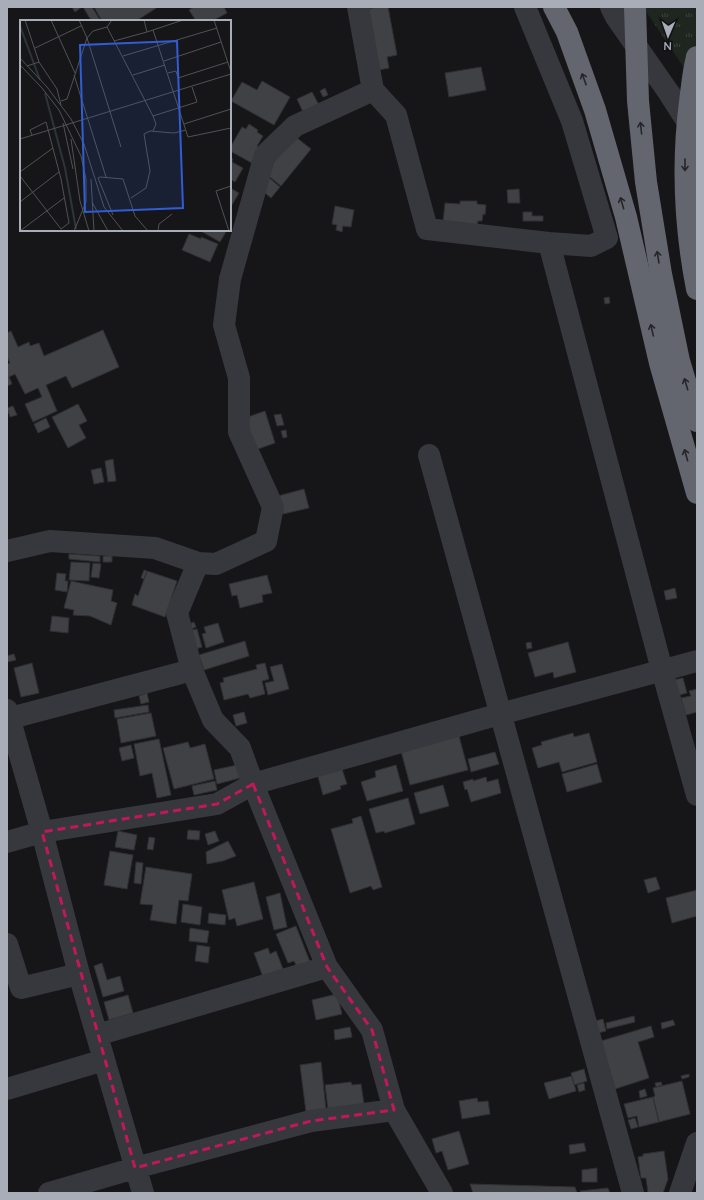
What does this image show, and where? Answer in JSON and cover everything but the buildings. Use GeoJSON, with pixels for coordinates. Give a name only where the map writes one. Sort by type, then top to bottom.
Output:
{"type":"FeatureCollection","features":[{"type":"Feature","properties":{"kind":"highway"},"geometry":{"type":"LineString","coordinates":[[554,7],[566,32],[595,110],[626,217],[660,363],[697,493]]}},
{"type":"Feature","properties":{"kind":"highway"},"geometry":{"type":"LineString","coordinates":[[635,7],[638,101],[646,182],[660,274],[678,354],[697,421]]}},
{"type":"Feature","properties":{"kind":"highway"},"geometry":{"type":"LineString","coordinates":[[697,57],[687,124],[685,162],[689,234],[697,288]]}},
{"type":"Feature","properties":{"kind":"street"},"geometry":{"type":"LineString","coordinates":[[358,7],[374,90],[396,115],[427,229],[549,243],[591,246],[607,238],[572,121],[525,7]]}},
{"type":"Feature","properties":{"kind":"street"},"geometry":{"type":"LineString","coordinates":[[611,7],[616,17],[669,93],[697,137]]}},
{"type":"Feature","properties":{"kind":"street"},"geometry":{"type":"LineString","coordinates":[[7,552],[50,541],[155,548],[198,563],[216,564],[266,541],[273,507],[239,432],[239,378],[224,325],[230,279],[265,155],[295,126],[374,90]]}},
{"type":"Feature","properties":{"kind":"street"},"geometry":{"type":"LineString","coordinates":[[549,243],[662,670],[697,795]]}},
{"type":"Feature","properties":{"kind":"street"},"geometry":{"type":"LineString","coordinates":[[429,454],[633,1193]]}},
{"type":"Feature","properties":{"kind":"street"},"geometry":{"type":"LineString","coordinates":[[198,563],[177,613],[192,670],[213,720],[240,748],[253,784],[327,967],[372,1030],[394,1110],[442,1193]]}},
{"type":"Feature","properties":{"kind":"street"},"geometry":{"type":"LineString","coordinates":[[7,842],[42,832],[217,804],[253,784],[500,714],[697,661]]}},
{"type":"Feature","properties":{"kind":"street"},"geometry":{"type":"LineString","coordinates":[[143,1193],[79,974],[42,832],[8,715],[192,670]]}},
{"type":"Feature","properties":{"kind":"street"},"geometry":{"type":"LineString","coordinates":[[7,944],[21,988],[79,974]]}},
{"type":"Feature","properties":{"kind":"street"},"geometry":{"type":"LineString","coordinates":[[97,1035],[327,967]]}},
{"type":"Feature","properties":{"kind":"street"},"geometry":{"type":"LineString","coordinates":[[7,1089],[104,1060]]}},
{"type":"Feature","properties":{"kind":"street"},"geometry":{"type":"LineString","coordinates":[[49,1193],[135,1168],[312,1121],[394,1110]]}},
{"type":"Feature","properties":{"kind":"street"},"geometry":{"type":"LineString","coordinates":[[680,1193],[697,1143]]}},
{"type":"Feature","properties":{"kind":"highlighted area"},"geometry":{"type":"Polygon","coordinates":[[[253,784],[327,967],[372,1030],[394,1110],[311,1121],[135,1168],[42,832],[217,804],[253,784]]]}},
{"type":"Feature","properties":{"kind":"green space"},"geometry":{"type":"Polygon","coordinates":[[[643,7],[697,7],[697,87],[643,7]]]}}]}
